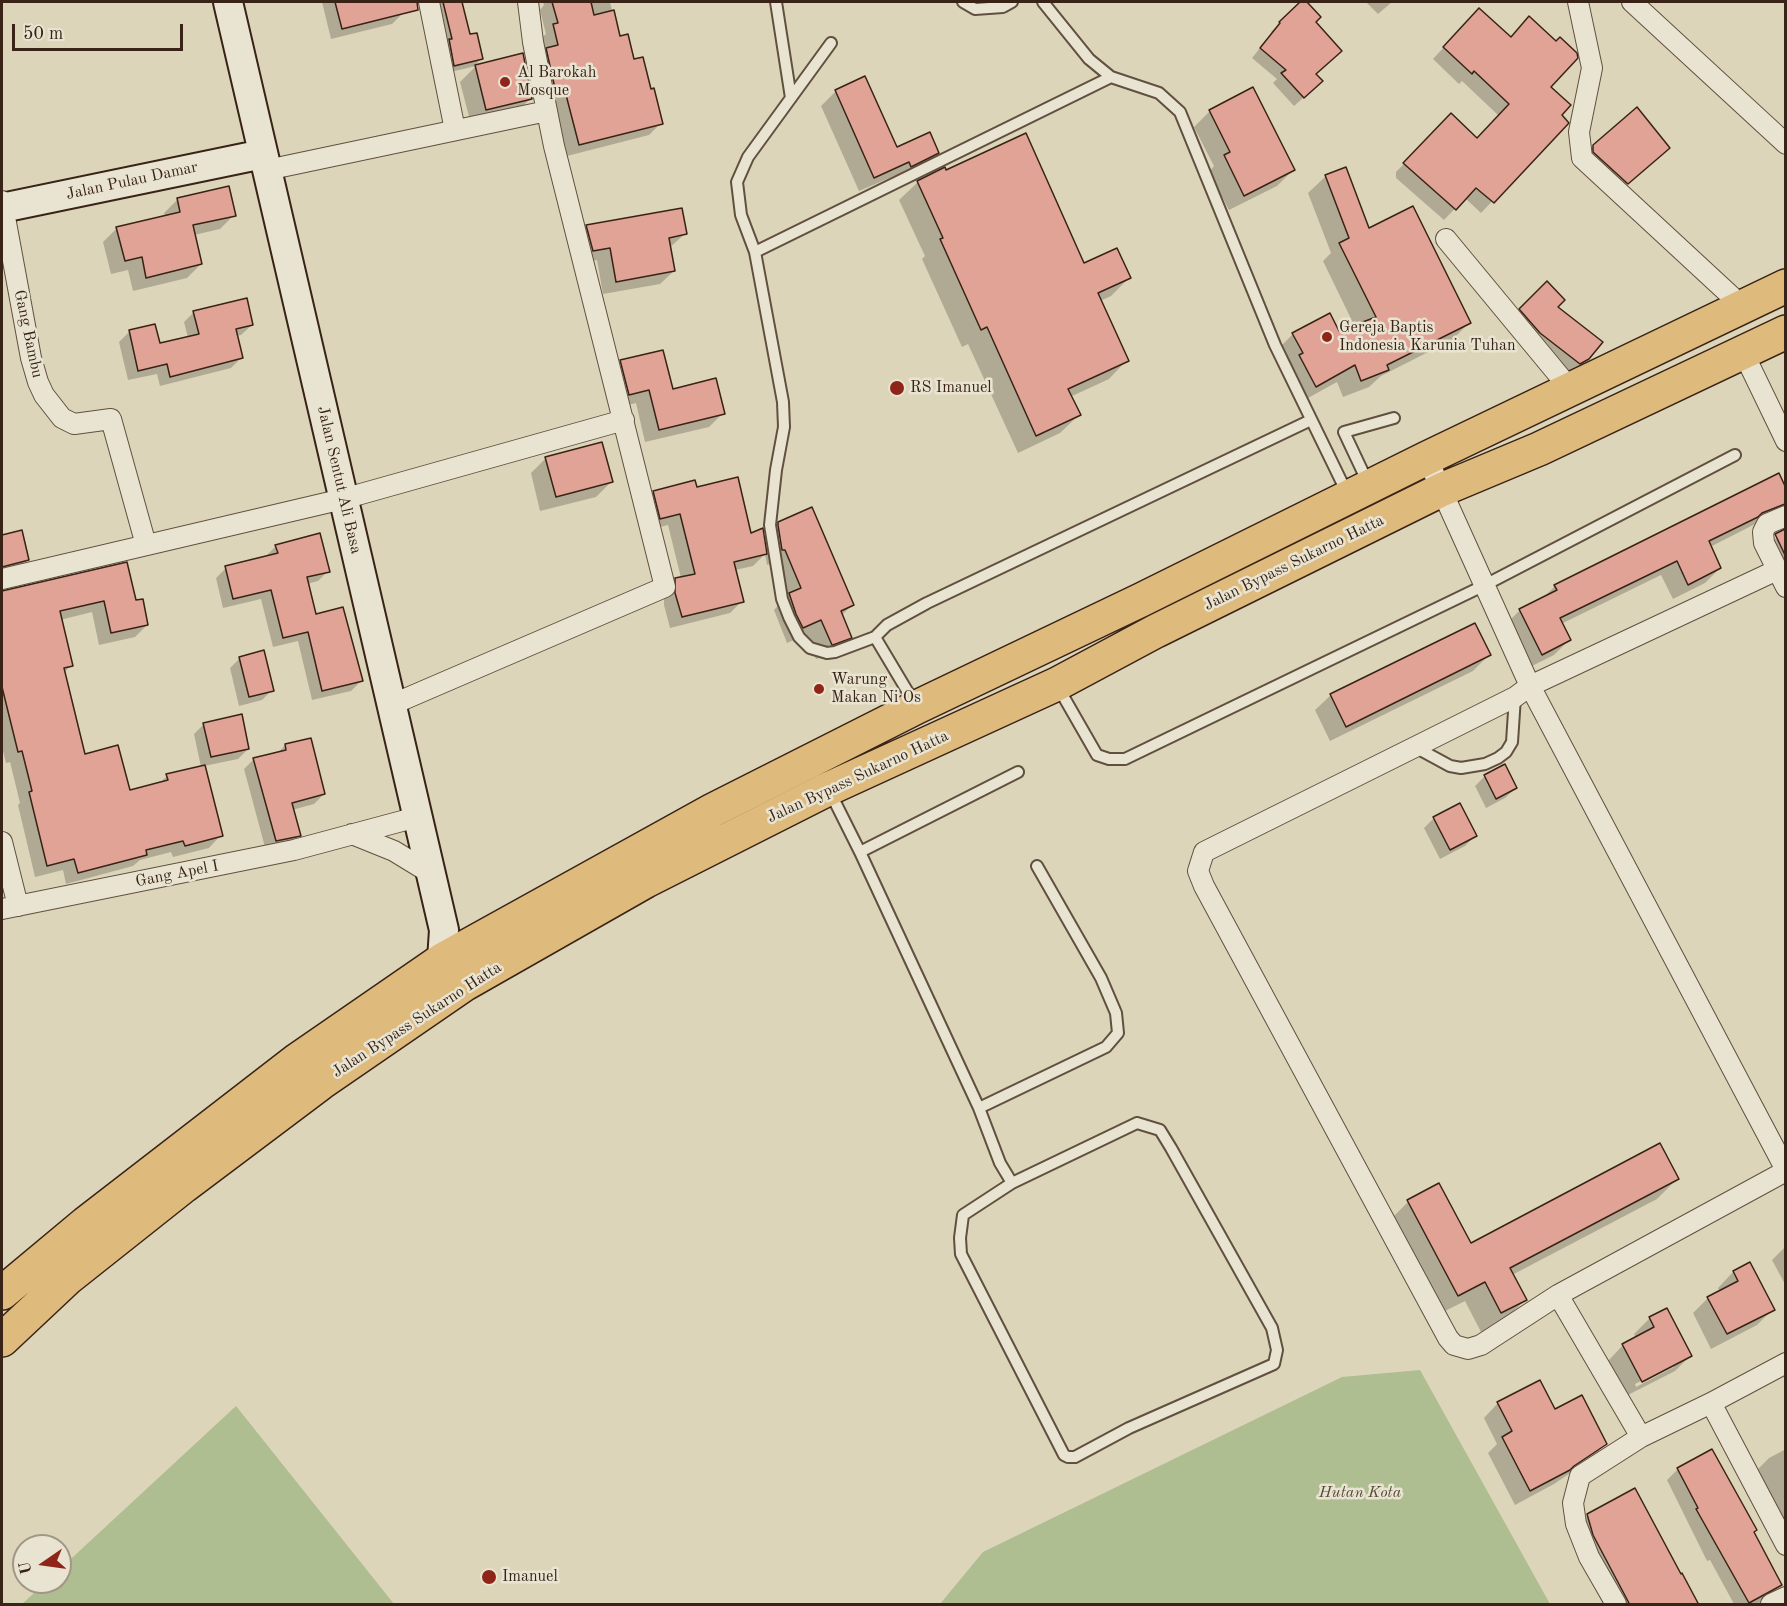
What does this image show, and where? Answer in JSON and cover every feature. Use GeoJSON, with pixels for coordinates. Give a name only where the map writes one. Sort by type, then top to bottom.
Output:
{"type":"FeatureCollection","features":[{"type":"Feature","properties":{"kind":"highway","name":"Jalan Bypass Sukarno Hatta"},"geometry":{"type":"LineString","coordinates":[[2,1293],[86,1223],[297,1060],[442,960],[713,810],[916,707],[1141,600],[1427,458],[1785,286]]}},
{"type":"Feature","properties":{"kind":"highway","name":"Jalan Bypass Sukarno Hatta"},"geometry":{"type":"LineString","coordinates":[[2,1340],[68,1278],[184,1186],[321,1083],[465,984],[646,881],[828,789],[1057,684],[1156,631],[1441,490],[1539,448],[1785,332]]}},
{"type":"Feature","properties":{"kind":"highway"},"geometry":{"type":"LineString","coordinates":[[1219,562],[1212,574],[1215,584],[1226,592],[1236,592]]}},
{"type":"Feature","properties":{"kind":"highway"},"geometry":{"type":"LineString","coordinates":[[1141,600],[1153,602],[1161,611],[1162,620],[1156,631]]}},
{"type":"Feature","properties":{"kind":"street","name":"Jalan Sentut Ali Basa"},"geometry":{"type":"LineString","coordinates":[[228,2],[444,930],[442,960]]}},
{"type":"Feature","properties":{"kind":"street"},"geometry":{"type":"LineString","coordinates":[[429,2],[455,130]]}},
{"type":"Feature","properties":{"kind":"street"},"geometry":{"type":"LineString","coordinates":[[391,705],[665,587],[547,111],[528,2]]}},
{"type":"Feature","properties":{"kind":"street"},"geometry":{"type":"LineString","coordinates":[[1578,2],[1592,68],[1579,132],[1582,158],[1742,306]]}},
{"type":"Feature","properties":{"kind":"street"},"geometry":{"type":"LineString","coordinates":[[1632,2],[1785,144]]}},
{"type":"Feature","properties":{"kind":"street"},"geometry":{"type":"LineString","coordinates":[[265,162],[455,130],[547,111]]}},
{"type":"Feature","properties":{"kind":"street","name":"Jalan Pulau Damar"},"geometry":{"type":"LineString","coordinates":[[2,206],[265,162]]}},
{"type":"Feature","properties":{"kind":"street","name":"Gang Bambu"},"geometry":{"type":"LineString","coordinates":[[2,206],[31,358],[38,382],[44,395],[62,418],[74,424],[111,419],[146,545]]}},
{"type":"Feature","properties":{"kind":"street"},"geometry":{"type":"LineString","coordinates":[[1446,239],[1571,390]]}},
{"type":"Feature","properties":{"kind":"street"},"geometry":{"type":"LineString","coordinates":[[1743,352],[1785,441]]}},
{"type":"Feature","properties":{"kind":"street"},"geometry":{"type":"LineString","coordinates":[[2,579],[343,499],[624,420]]}},
{"type":"Feature","properties":{"kind":"street"},"geometry":{"type":"LineString","coordinates":[[1427,458],[1485,585],[1522,692],[1785,1171],[1558,1295],[1481,1345],[1468,1349],[1454,1345],[1448,1338],[1204,886],[1198,870],[1204,852],[1522,692],[1781,579],[1764,543],[1763,532],[1767,524],[1785,516]]}},
{"type":"Feature","properties":{"kind":"street","name":"Gang Apel I"},"geometry":{"type":"LineString","coordinates":[[10,907],[294,850],[417,817]]}},
{"type":"Feature","properties":{"kind":"street"},"geometry":{"type":"LineString","coordinates":[[352,834],[394,852],[430,873]]}},
{"type":"Feature","properties":{"kind":"street"},"geometry":{"type":"LineString","coordinates":[[2,842],[10,907]]}},
{"type":"Feature","properties":{"kind":"street"},"geometry":{"type":"LineString","coordinates":[[1558,1295],[1641,1437]]}},
{"type":"Feature","properties":{"kind":"street"},"geometry":{"type":"LineString","coordinates":[[1616,1605],[1589,1557],[1576,1524],[1573,1503],[1580,1476],[1641,1437],[1785,1363]]}},
{"type":"Feature","properties":{"kind":"street"},"geometry":{"type":"LineString","coordinates":[[1711,1403],[1785,1545]]}},
{"type":"Feature","properties":{"kind":"street"},"geometry":{"type":"LineString","coordinates":[[1771,1605],[1785,1597]]}},
{"type":"Feature","properties":{"kind":"lane"},"geometry":{"type":"LineString","coordinates":[[777,2],[791,98]]}},
{"type":"Feature","properties":{"kind":"lane"},"geometry":{"type":"LineString","coordinates":[[963,2],[975,9],[1003,7],[1012,2]]}},
{"type":"Feature","properties":{"kind":"lane"},"geometry":{"type":"LineString","coordinates":[[1043,2],[1089,59],[1111,77],[1159,93],[1180,112],[1275,345],[1311,420],[1359,492]]}},
{"type":"Feature","properties":{"kind":"lane"},"geometry":{"type":"LineString","coordinates":[[831,43],[748,158],[737,182],[741,215],[754,252],[783,402],[784,427],[770,525],[782,599],[799,637],[810,648],[826,653],[835,652],[875,637],[887,625],[927,603],[1311,420]]}},
{"type":"Feature","properties":{"kind":"lane"},"geometry":{"type":"LineString","coordinates":[[754,252],[1111,77]]}},
{"type":"Feature","properties":{"kind":"lane"},"geometry":{"type":"LineString","coordinates":[[1359,492],[1344,432],[1394,418]]}},
{"type":"Feature","properties":{"kind":"lane"},"geometry":{"type":"LineString","coordinates":[[1057,684],[1097,755],[1109,759],[1125,759],[1485,585],[1735,455]]}},
{"type":"Feature","properties":{"kind":"lane"},"geometry":{"type":"LineString","coordinates":[[875,637],[916,707]]}},
{"type":"Feature","properties":{"kind":"lane"},"geometry":{"type":"LineString","coordinates":[[1415,747],[1450,766],[1461,768],[1485,764],[1498,758],[1506,752],[1512,741],[1522,692]]}},
{"type":"Feature","properties":{"kind":"lane"},"geometry":{"type":"LineString","coordinates":[[860,852],[1018,772]]}},
{"type":"Feature","properties":{"kind":"lane"},"geometry":{"type":"LineString","coordinates":[[828,789],[980,1108],[1000,1163],[1012,1184]]}},
{"type":"Feature","properties":{"kind":"lane"},"geometry":{"type":"LineString","coordinates":[[980,1108],[1106,1047],[1118,1033],[1116,1013],[1101,978],[1037,866]]}},
{"type":"Feature","properties":{"kind":"lane"},"geometry":{"type":"LineString","coordinates":[[1137,1123],[1160,1130],[1272,1328],[1277,1350],[1274,1364],[1129,1428],[1075,1457],[1064,1455],[962,1254],[960,1238],[963,1215],[1012,1184],[1137,1123]]}},
{"type":"Feature","properties":{"kind":"green space","name":"Hutan Kota"},"geometry":{"type":"Polygon","coordinates":[[[1420,1370],[1550,1604],[940,1604],[983,1552],[1342,1377],[1420,1370]]]}},
{"type":"Feature","properties":{"kind":"green space"},"geometry":{"type":"Polygon","coordinates":[[[236,1406],[394,1604],[22,1604],[33,1594],[72,1594],[72,1558],[236,1406]]]}},
{"type":"Feature","properties":{"kind":"building"},"geometry":{"type":"Polygon","coordinates":[[[335,2],[417,2],[418,10],[342,29],[335,2]]]}},
{"type":"Feature","properties":{"kind":"building"},"geometry":{"type":"Polygon","coordinates":[[[443,2],[462,2],[470,34],[477,33],[483,59],[454,66],[449,39],[452,39],[443,2]]]}},
{"type":"Feature","properties":{"kind":"building"},"geometry":{"type":"Polygon","coordinates":[[[552,2],[591,2],[594,15],[614,10],[620,36],[628,34],[634,59],[643,57],[663,124],[579,145],[565,91],[556,93],[546,48],[558,45],[553,24],[558,23],[552,2]]]}},
{"type":"Feature","properties":{"kind":"building"},"geometry":{"type":"Polygon","coordinates":[[[1300,2],[1307,2],[1321,17],[1316,22],[1342,51],[1316,74],[1323,81],[1304,98],[1281,73],[1286,70],[1260,48],[1279,22],[1300,2]]]}},
{"type":"Feature","properties":{"kind":"building"},"geometry":{"type":"Polygon","coordinates":[[[1479,8],[1511,37],[1529,16],[1556,41],[1560,37],[1577,53],[1578,58],[1551,87],[1571,105],[1562,115],[1569,123],[1494,203],[1476,188],[1456,210],[1403,163],[1451,113],[1477,138],[1509,104],[1474,71],[1472,74],[1443,47],[1479,8]]]}},
{"type":"Feature","properties":{"kind":"building"},"geometry":{"type":"Polygon","coordinates":[[[523,53],[532,99],[486,110],[475,65],[523,53]]]}},
{"type":"Feature","properties":{"kind":"building"},"geometry":{"type":"Polygon","coordinates":[[[865,76],[897,147],[930,132],[939,153],[911,167],[909,162],[874,178],[835,90],[865,76]]]}},
{"type":"Feature","properties":{"kind":"building"},"geometry":{"type":"Polygon","coordinates":[[[1253,87],[1295,170],[1244,196],[1224,155],[1230,152],[1209,110],[1253,87]]]}},
{"type":"Feature","properties":{"kind":"building"},"geometry":{"type":"Polygon","coordinates":[[[1637,107],[1670,148],[1628,184],[1593,152],[1593,145],[1637,107]]]}},
{"type":"Feature","properties":{"kind":"building"},"geometry":{"type":"Polygon","coordinates":[[[1026,133],[1084,263],[1117,248],[1131,278],[1098,293],[1129,361],[1068,389],[1081,415],[1036,436],[987,327],[981,330],[917,181],[1026,133]]]}},
{"type":"Feature","properties":{"kind":"building"},"geometry":{"type":"Polygon","coordinates":[[[1346,167],[1369,228],[1413,206],[1471,323],[1387,365],[1389,370],[1361,381],[1355,365],[1316,387],[1299,355],[1303,353],[1292,333],[1330,313],[1339,331],[1376,317],[1339,243],[1349,238],[1325,175],[1346,167]]]}},
{"type":"Feature","properties":{"kind":"building"},"geometry":{"type":"Polygon","coordinates":[[[229,186],[236,216],[193,225],[202,264],[146,278],[142,257],[125,261],[116,227],[180,212],[177,198],[229,186]]]}},
{"type":"Feature","properties":{"kind":"building"},"geometry":{"type":"Polygon","coordinates":[[[682,208],[687,234],[669,238],[675,271],[616,282],[610,248],[593,251],[586,225],[682,208]]]}},
{"type":"Feature","properties":{"kind":"building"},"geometry":{"type":"Polygon","coordinates":[[[1547,281],[1565,300],[1558,307],[1603,342],[1589,359],[1580,364],[1540,333],[1519,309],[1547,281]]]}},
{"type":"Feature","properties":{"kind":"building"},"geometry":{"type":"Polygon","coordinates":[[[247,298],[253,325],[236,329],[243,358],[170,377],[167,364],[138,371],[129,330],[155,324],[160,343],[199,334],[193,311],[247,298]]]}},
{"type":"Feature","properties":{"kind":"building"},"geometry":{"type":"Polygon","coordinates":[[[663,350],[673,389],[716,378],[725,414],[659,430],[649,390],[629,395],[620,360],[663,350]]]}},
{"type":"Feature","properties":{"kind":"building"},"geometry":{"type":"Polygon","coordinates":[[[602,442],[613,482],[556,497],[545,457],[602,442]]]}},
{"type":"Feature","properties":{"kind":"building"},"geometry":{"type":"Polygon","coordinates":[[[1779,473],[1785,486],[1785,504],[1762,513],[1709,541],[1721,568],[1688,585],[1677,561],[1560,618],[1571,640],[1542,655],[1519,609],[1557,590],[1554,585],[1779,473]]]}},
{"type":"Feature","properties":{"kind":"building"},"geometry":{"type":"Polygon","coordinates":[[[738,477],[751,533],[763,528],[767,554],[734,562],[744,602],[682,617],[675,593],[675,578],[695,574],[680,514],[660,519],[653,491],[695,480],[697,487],[738,477]]]}},
{"type":"Feature","properties":{"kind":"building"},"geometry":{"type":"Polygon","coordinates":[[[812,507],[854,605],[841,611],[852,638],[833,645],[821,620],[803,628],[796,614],[789,593],[801,588],[785,550],[782,550],[778,525],[778,522],[812,507]]]}},
{"type":"Feature","properties":{"kind":"building"},"geometry":{"type":"Polygon","coordinates":[[[1785,529],[1785,555],[1775,534],[1785,529]]]}},
{"type":"Feature","properties":{"kind":"building"},"geometry":{"type":"Polygon","coordinates":[[[22,530],[29,560],[2,567],[2,535],[22,530]]]}},
{"type":"Feature","properties":{"kind":"building"},"geometry":{"type":"Polygon","coordinates":[[[320,533],[330,572],[307,577],[316,614],[343,607],[363,681],[322,691],[308,632],[283,638],[271,590],[233,599],[225,566],[278,553],[275,545],[320,533]]]}},
{"type":"Feature","properties":{"kind":"building"},"geometry":{"type":"Polygon","coordinates":[[[127,562],[136,600],[143,599],[148,625],[111,633],[104,601],[60,611],[73,666],[64,668],[85,754],[118,745],[130,790],[168,780],[166,774],[205,765],[223,836],[185,846],[183,841],[146,850],[147,855],[78,873],[74,859],[47,866],[29,792],[32,791],[22,751],[18,752],[2,687],[2,591],[127,562]]]}},
{"type":"Feature","properties":{"kind":"building"},"geometry":{"type":"Polygon","coordinates":[[[1475,623],[1491,655],[1346,727],[1330,694],[1475,623]]]}},
{"type":"Feature","properties":{"kind":"building"},"geometry":{"type":"Polygon","coordinates":[[[264,650],[274,691],[249,697],[239,657],[264,650]]]}},
{"type":"Feature","properties":{"kind":"building"},"geometry":{"type":"Polygon","coordinates":[[[242,714],[249,749],[211,757],[203,723],[242,714]]]}},
{"type":"Feature","properties":{"kind":"building"},"geometry":{"type":"Polygon","coordinates":[[[311,738],[325,794],[292,803],[301,836],[276,841],[253,758],[286,750],[285,744],[311,738]]]}},
{"type":"Feature","properties":{"kind":"building"},"geometry":{"type":"Polygon","coordinates":[[[1505,764],[1517,788],[1496,799],[1484,775],[1505,764]]]}},
{"type":"Feature","properties":{"kind":"building"},"geometry":{"type":"Polygon","coordinates":[[[1460,803],[1477,836],[1450,850],[1433,817],[1460,803]]]}},
{"type":"Feature","properties":{"kind":"building"},"geometry":{"type":"Polygon","coordinates":[[[1660,1143],[1679,1179],[1510,1268],[1527,1300],[1501,1313],[1485,1282],[1458,1296],[1407,1200],[1439,1183],[1471,1243],[1660,1143]]]}},
{"type":"Feature","properties":{"kind":"building"},"geometry":{"type":"Polygon","coordinates":[[[1750,1262],[1775,1310],[1727,1334],[1707,1297],[1738,1281],[1733,1271],[1750,1262]]]}},
{"type":"Feature","properties":{"kind":"building"},"geometry":{"type":"Polygon","coordinates":[[[1667,1308],[1692,1356],[1642,1382],[1622,1344],[1654,1327],[1649,1317],[1667,1308]]]}},
{"type":"Feature","properties":{"kind":"building"},"geometry":{"type":"Polygon","coordinates":[[[1540,1380],[1555,1409],[1582,1395],[1607,1444],[1570,1470],[1530,1491],[1502,1437],[1512,1431],[1497,1402],[1540,1380]]]}},
{"type":"Feature","properties":{"kind":"building"},"geometry":{"type":"Polygon","coordinates":[[[1712,1449],[1757,1530],[1754,1532],[1782,1585],[1749,1603],[1696,1509],[1698,1508],[1677,1468],[1712,1449]]]}},
{"type":"Feature","properties":{"kind":"building"},"geometry":{"type":"Polygon","coordinates":[[[1635,1488],[1699,1605],[1630,1605],[1593,1535],[1587,1514],[1635,1488]]]}},
{"type":"Feature","properties":{"kind":"place","name":"Al Barokah Mosque"},"geometry":{"type":"Point","coordinates":[505,82]}},
{"type":"Feature","properties":{"kind":"place","name":"Gereja Baptis Indonesia Karunia Tuhan"},"geometry":{"type":"Point","coordinates":[1327,337]}},
{"type":"Feature","properties":{"kind":"place","name":"RS Imanuel"},"geometry":{"type":"Point","coordinates":[897,388]}},
{"type":"Feature","properties":{"kind":"place","name":"Warung Makan Ni Os"},"geometry":{"type":"Point","coordinates":[819,689]}},
{"type":"Feature","properties":{"kind":"place","name":"Imanuel"},"geometry":{"type":"Point","coordinates":[489,1577]}}]}
